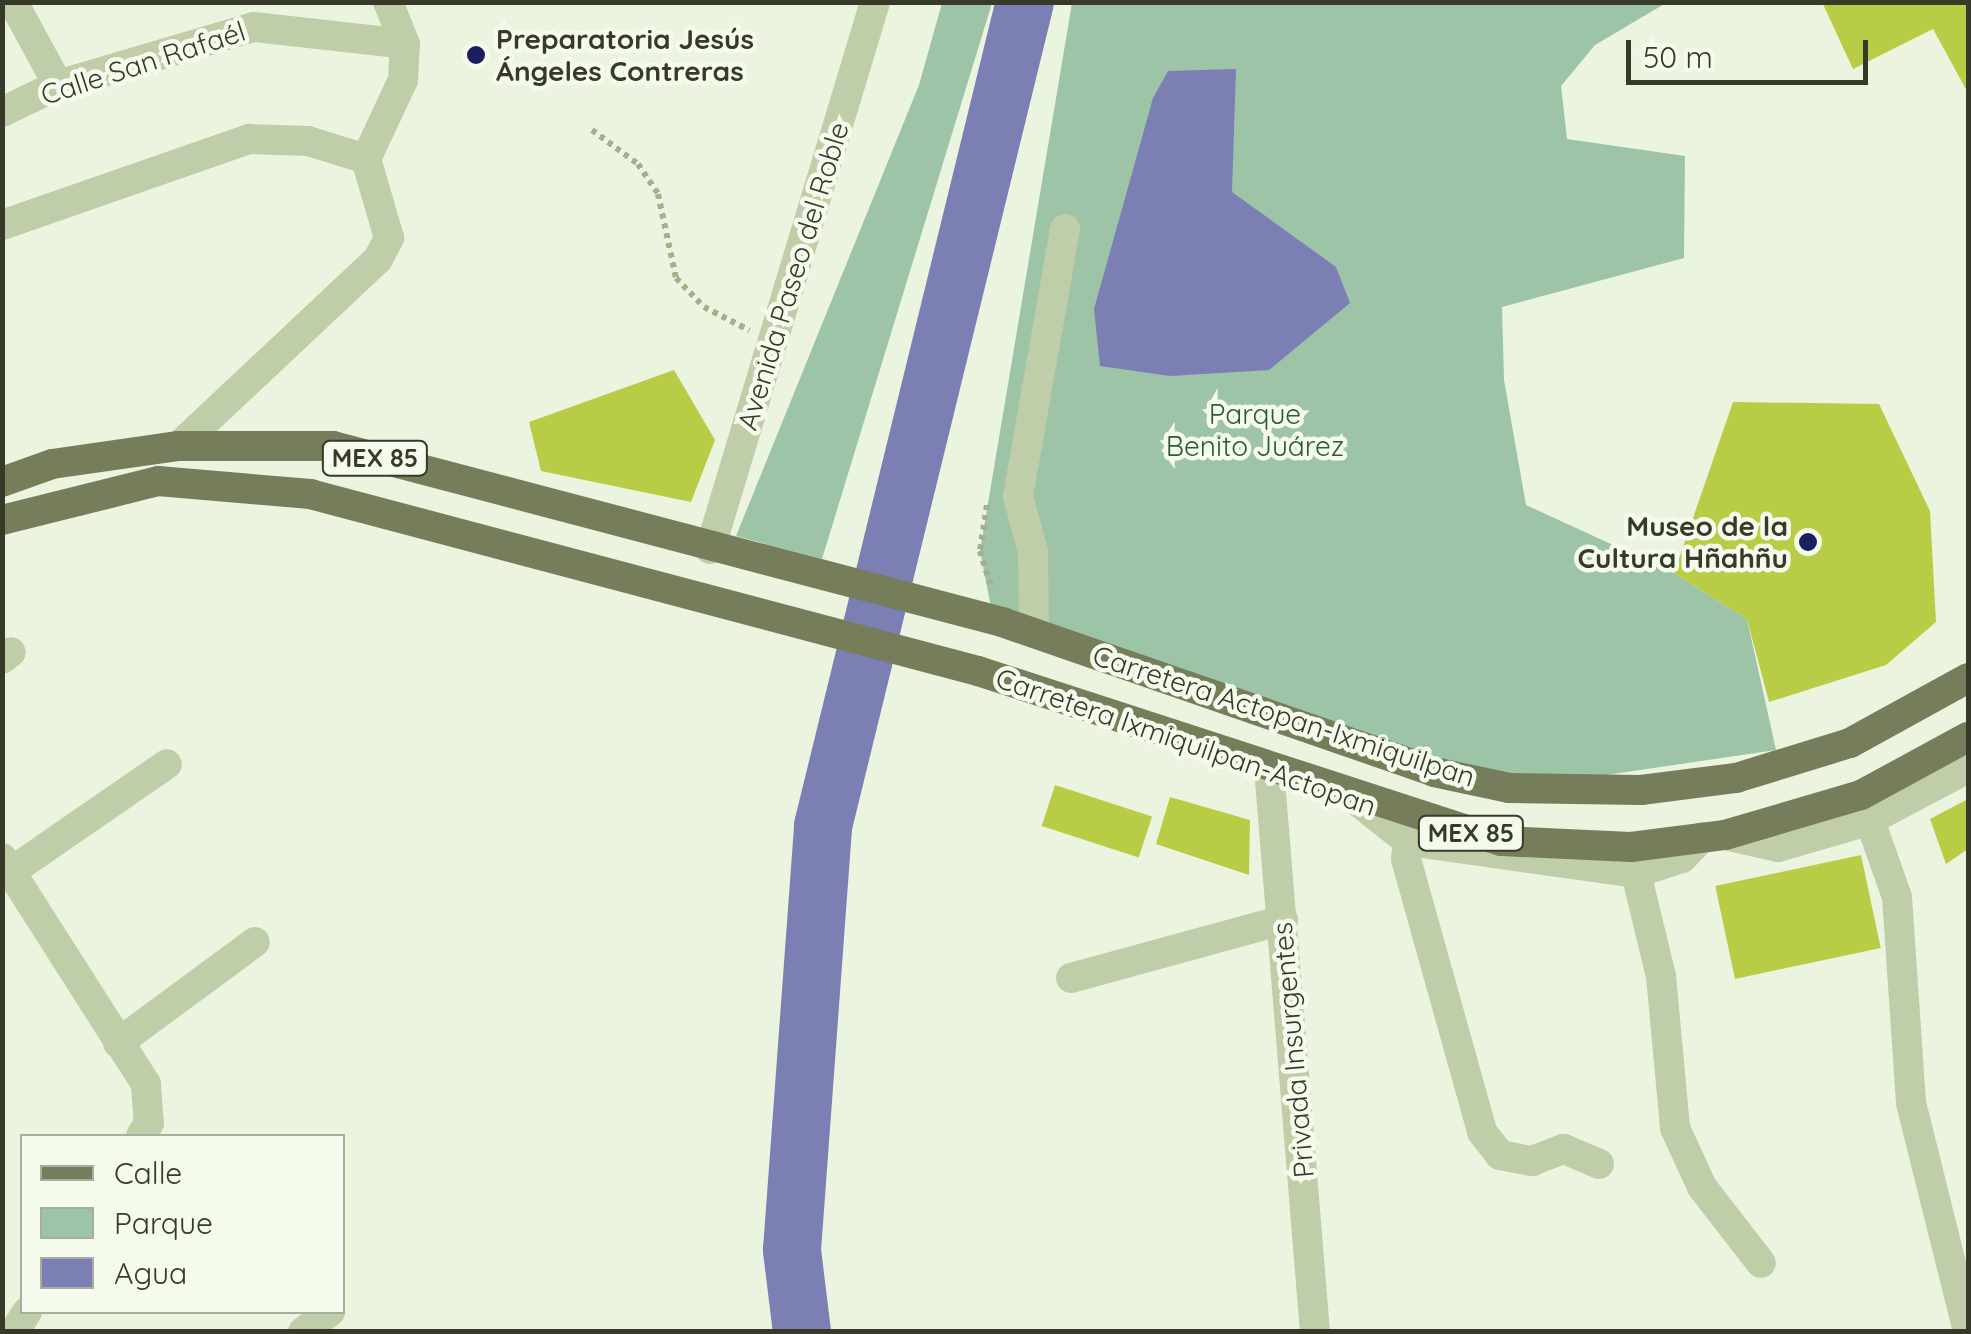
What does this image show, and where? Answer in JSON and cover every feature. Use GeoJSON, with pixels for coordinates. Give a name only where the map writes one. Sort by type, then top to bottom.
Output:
{"type":"FeatureCollection","features":[{"type":"Feature","properties":{"kind":"main road","name":"MEX 85"},"geometry":{"type":"LineString","coordinates":[[2,482],[52,464],[179,446],[333,446],[710,549]]}},
{"type":"Feature","properties":{"kind":"main road","name":"Carretera Ixmiquilpan-Actopan"},"geometry":{"type":"LineString","coordinates":[[2,520],[158,481],[310,494],[978,671],[1352,798],[1409,829],[1501,841],[1631,847],[1865,808],[1968,737]]}},
{"type":"Feature","properties":{"kind":"main road","name":"Carretera Actopan-Ixmiquilpan"},"geometry":{"type":"LineString","coordinates":[[710,549],[1002,622],[1416,766],[1509,788],[1641,790],[1736,778],[1850,743],[1968,678]]}},
{"type":"Feature","properties":{"kind":"street"},"geometry":{"type":"LineString","coordinates":[[13,2],[58,85]]}},
{"type":"Feature","properties":{"kind":"street"},"geometry":{"type":"LineString","coordinates":[[179,446],[378,259],[388,220],[366,159],[403,80],[406,44],[388,2]]}},
{"type":"Feature","properties":{"kind":"street","name":"Avenida Paseo del Roble"},"geometry":{"type":"LineString","coordinates":[[710,549],[876,2]]}},
{"type":"Feature","properties":{"kind":"street","name":"Calle San Rafaél"},"geometry":{"type":"LineString","coordinates":[[2,112],[58,85],[248,14],[406,44]]}},
{"type":"Feature","properties":{"kind":"street"},"geometry":{"type":"LineString","coordinates":[[2,225],[250,139],[308,141],[366,159]]}},
{"type":"Feature","properties":{"kind":"street"},"geometry":{"type":"LineString","coordinates":[[1034,632],[1033,552],[1018,496],[1066,229]]}},
{"type":"Feature","properties":{"kind":"street"},"geometry":{"type":"LineString","coordinates":[[141,1134],[151,1103],[118,1042],[7,865],[167,764]]}},
{"type":"Feature","properties":{"kind":"street","name":"Privada Insurgentes"},"geometry":{"type":"LineString","coordinates":[[1269,768],[1315,1332]]}},
{"type":"Feature","properties":{"kind":"street"},"geometry":{"type":"LineString","coordinates":[[1965,1314],[1911,1103],[1896,897],[1865,808],[1968,768]]}},
{"type":"Feature","properties":{"kind":"street"},"geometry":{"type":"LineString","coordinates":[[1598,1164],[1564,1150],[1532,1160],[1500,1154],[1482,1132],[1409,829],[1636,873],[1682,858],[1714,836]]}},
{"type":"Feature","properties":{"kind":"street"},"geometry":{"type":"LineString","coordinates":[[1636,873],[1661,976],[1675,1128],[1702,1187],[1761,1262]]}},
{"type":"Feature","properties":{"kind":"street"},"geometry":{"type":"LineString","coordinates":[[1070,978],[1282,920]]}},
{"type":"Feature","properties":{"kind":"street"},"geometry":{"type":"LineString","coordinates":[[118,1042],[254,942]]}},
{"type":"Feature","properties":{"kind":"street"},"geometry":{"type":"LineString","coordinates":[[303,1332],[327,1314]]}},
{"type":"Feature","properties":{"kind":"path"},"geometry":{"type":"LineString","coordinates":[[592,130],[638,164],[658,194],[676,278],[704,307],[772,342]]}},
{"type":"Feature","properties":{"kind":"green space"},"geometry":{"type":"Polygon","coordinates":[[[942,3],[992,3],[822,559],[736,536],[919,85],[942,3]]]}},
{"type":"Feature","properties":{"kind":"green space","name":"Parque Benito Juárez"},"geometry":{"type":"Polygon","coordinates":[[[1072,3],[1666,3],[1595,45],[1561,86],[1567,139],[1685,156],[1684,258],[1502,307],[1504,380],[1526,505],[1674,573],[1747,619],[1776,750],[1572,780],[1434,772],[992,612],[980,551],[1072,3]]]}},
{"type":"Feature","properties":{"kind":"water"},"geometry":{"type":"Polygon","coordinates":[[[1236,69],[1232,192],[1336,267],[1350,303],[1269,370],[1170,376],[1100,366],[1094,309],[1153,98],[1168,71],[1236,69]]]}},
{"type":"Feature","properties":{"kind":"building"},"geometry":{"type":"Polygon","coordinates":[[[1822,2],[1968,2],[1968,93],[1933,29],[1853,69],[1822,2]]]}},
{"type":"Feature","properties":{"kind":"building"},"geometry":{"type":"Polygon","coordinates":[[[674,370],[715,440],[691,502],[541,471],[529,422],[674,370]]]}},
{"type":"Feature","properties":{"kind":"building","name":"Museo de la Cultura Hñahñu"},"geometry":{"type":"Polygon","coordinates":[[[1733,402],[1879,404],[1930,511],[1936,622],[1886,665],[1769,702],[1747,619],[1674,573],[1733,402]]]}},
{"type":"Feature","properties":{"kind":"building"},"geometry":{"type":"Polygon","coordinates":[[[1055,785],[1152,817],[1139,857],[1042,826],[1055,785]]]}},
{"type":"Feature","properties":{"kind":"building"},"geometry":{"type":"Polygon","coordinates":[[[1170,797],[1250,820],[1249,875],[1156,844],[1170,797]]]}},
{"type":"Feature","properties":{"kind":"building"},"geometry":{"type":"Polygon","coordinates":[[[1968,799],[1968,849],[1946,864],[1930,819],[1968,799]]]}},
{"type":"Feature","properties":{"kind":"building"},"geometry":{"type":"Polygon","coordinates":[[[1861,855],[1881,948],[1735,979],[1715,886],[1861,855]]]}},
{"type":"Feature","properties":{"kind":"waterway"},"geometry":{"type":"LineString","coordinates":[[802,1332],[792,1250],[823,826],[1025,2]]}},
{"type":"Feature","properties":{"kind":"place","name":"Preparatoria Jesús Ángeles Contreras"},"geometry":{"type":"Point","coordinates":[476,55]}},
{"type":"Feature","properties":{"kind":"place","name":"Museo de la Cultura Hñahñu"},"geometry":{"type":"Point","coordinates":[1808,542]}}]}
